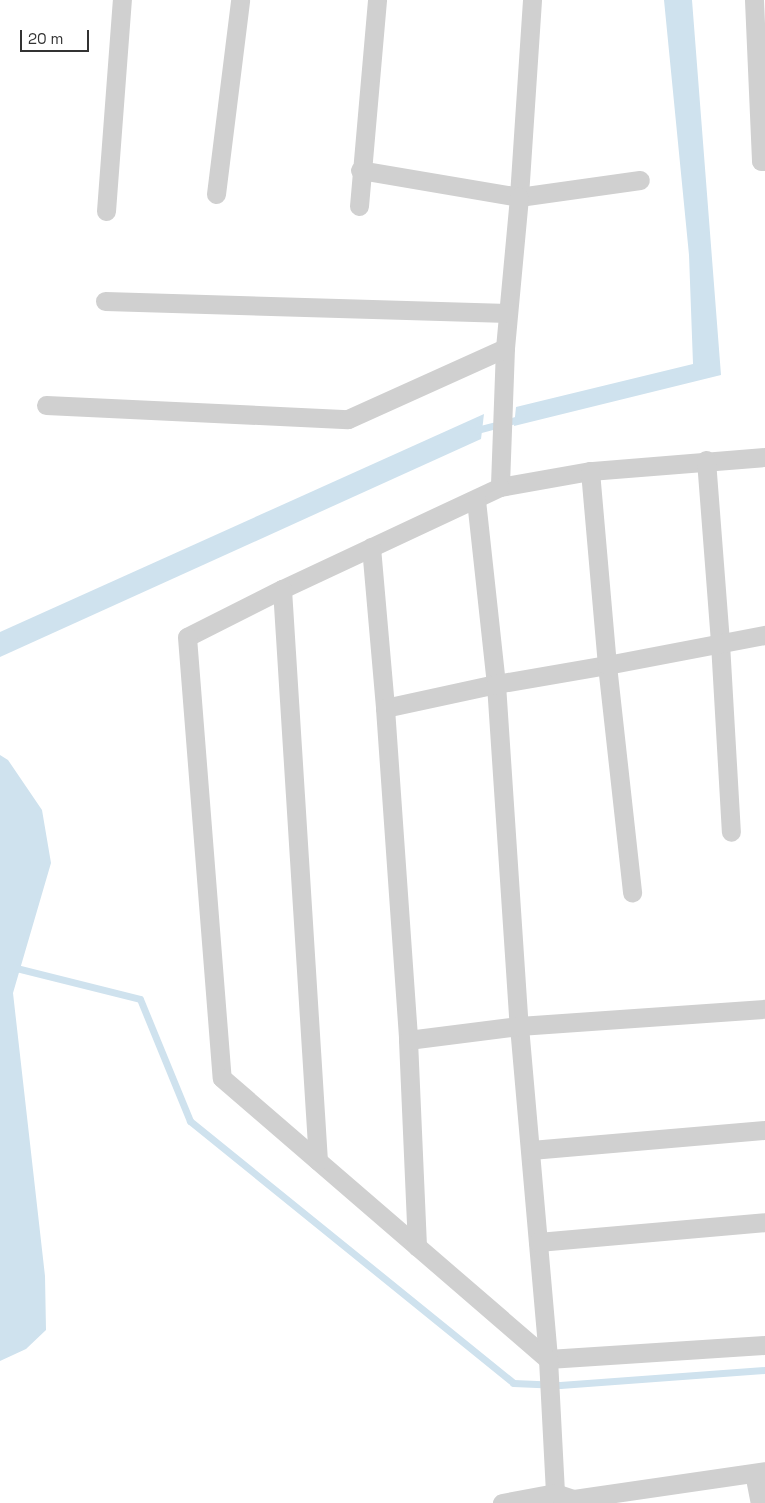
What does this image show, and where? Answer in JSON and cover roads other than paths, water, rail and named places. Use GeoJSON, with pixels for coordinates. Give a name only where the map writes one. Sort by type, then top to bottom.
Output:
{"type":"FeatureCollection","features":[{"type":"Feature","properties":{"kind":"street"},"geometry":{"type":"LineString","coordinates":[[106,211],[122,0]]}},
{"type":"Feature","properties":{"kind":"street"},"geometry":{"type":"LineString","coordinates":[[216,194],[240,0]]}},
{"type":"Feature","properties":{"kind":"street"},"geometry":{"type":"LineString","coordinates":[[359,206],[360,170],[377,0]]}},
{"type":"Feature","properties":{"kind":"street"},"geometry":{"type":"LineString","coordinates":[[500,487],[505,348],[519,198],[532,0]]}},
{"type":"Feature","properties":{"kind":"street"},"geometry":{"type":"LineString","coordinates":[[754,0],[761,161],[765,160]]}},
{"type":"Feature","properties":{"kind":"street"},"geometry":{"type":"LineString","coordinates":[[360,170],[519,198],[640,180]]}},
{"type":"Feature","properties":{"kind":"street"},"geometry":{"type":"LineString","coordinates":[[105,301],[508,313]]}},
{"type":"Feature","properties":{"kind":"street"},"geometry":{"type":"LineString","coordinates":[[46,405],[348,419],[505,348]]}},
{"type":"Feature","properties":{"kind":"street"},"geometry":{"type":"LineString","coordinates":[[765,457],[590,470],[500,487],[476,500],[282,589],[187,637],[222,1078],[548,1359],[765,1345]]}},
{"type":"Feature","properties":{"kind":"street"},"geometry":{"type":"LineString","coordinates":[[706,460],[720,643],[731,832]]}},
{"type":"Feature","properties":{"kind":"street"},"geometry":{"type":"LineString","coordinates":[[590,470],[607,665],[632,892]]}},
{"type":"Feature","properties":{"kind":"street"},"geometry":{"type":"LineString","coordinates":[[476,500],[496,684],[519,1026],[548,1359],[555,1493]]}},
{"type":"Feature","properties":{"kind":"street"},"geometry":{"type":"LineString","coordinates":[[371,547],[385,708],[408,1040],[417,1247]]}},
{"type":"Feature","properties":{"kind":"street"},"geometry":{"type":"LineString","coordinates":[[282,589],[318,1161]]}},
{"type":"Feature","properties":{"kind":"street"},"geometry":{"type":"LineString","coordinates":[[385,708],[496,684],[765,635]]}},
{"type":"Feature","properties":{"kind":"street"},"geometry":{"type":"LineString","coordinates":[[408,1040],[519,1026],[765,1009]]}},
{"type":"Feature","properties":{"kind":"street"},"geometry":{"type":"LineString","coordinates":[[531,1150],[765,1130]]}},
{"type":"Feature","properties":{"kind":"street"},"geometry":{"type":"LineString","coordinates":[[538,1242],[765,1222]]}},
{"type":"Feature","properties":{"kind":"street"},"geometry":{"type":"LineString","coordinates":[[502,1503],[533,1500],[555,1493],[574,1498],[644,1496],[760,1472],[760,1503]]}},
{"type":"Feature","properties":{"kind":"water"},"geometry":{"type":"Polygon","coordinates":[[[664,0],[692,0],[721,375],[514,426],[516,407],[693,364],[689,255],[664,0]]]}},
{"type":"Feature","properties":{"kind":"water"},"geometry":{"type":"Polygon","coordinates":[[[484,414],[481,439],[0,657],[0,632],[484,414]]]}},
{"type":"Feature","properties":{"kind":"water"},"geometry":{"type":"Polygon","coordinates":[[[0,755],[8,760],[42,810],[51,863],[13,993],[45,1276],[46,1330],[26,1349],[0,1361],[0,755]]]}},
{"type":"Feature","properties":{"kind":"waterway"},"geometry":{"type":"LineString","coordinates":[[473,431],[523,418]]}},
{"type":"Feature","properties":{"kind":"waterway"},"geometry":{"type":"LineString","coordinates":[[0,964],[140,999],[190,1121],[513,1383],[560,1385],[765,1370]]}}]}
